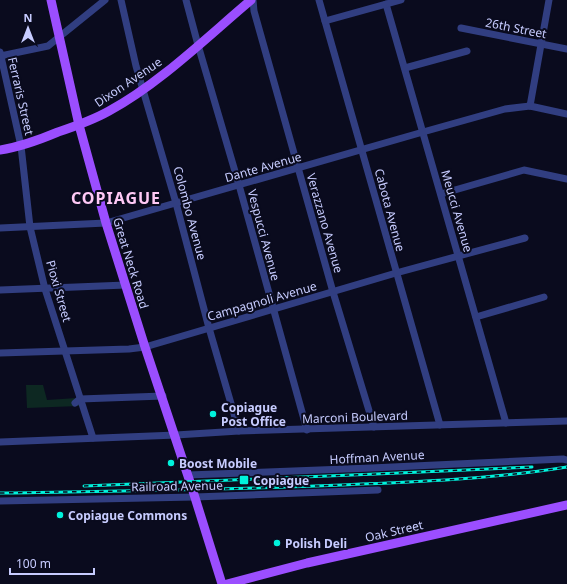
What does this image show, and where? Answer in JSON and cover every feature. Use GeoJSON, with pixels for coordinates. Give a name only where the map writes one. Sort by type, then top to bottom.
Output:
{"type":"FeatureCollection","features":[{"type":"Feature","properties":{"kind":"main road","name":"Great Neck Road"},"geometry":{"type":"LineString","coordinates":[[51,0],[79,125],[106,223],[145,347],[176,436],[222,584]]}},
{"type":"Feature","properties":{"kind":"main road","name":"Dixon Avenue"},"geometry":{"type":"LineString","coordinates":[[0,150],[21,146],[79,125],[111,110],[143,89],[252,0]]}},
{"type":"Feature","properties":{"kind":"main road","name":"Oak Street"},"geometry":{"type":"LineString","coordinates":[[228,584],[307,563],[567,505]]}},
{"type":"Feature","properties":{"kind":"street"},"geometry":{"type":"LineString","coordinates":[[0,54],[48,46],[105,0]]}},
{"type":"Feature","properties":{"kind":"street","name":"Colombo Avenue"},"geometry":{"type":"LineString","coordinates":[[121,0],[132,53],[176,203],[209,328],[239,431]]}},
{"type":"Feature","properties":{"kind":"street","name":"Vespucci Avenue"},"geometry":{"type":"LineString","coordinates":[[186,0],[307,430]]}},
{"type":"Feature","properties":{"kind":"street","name":"Verazzano Avenue"},"geometry":{"type":"LineString","coordinates":[[252,0],[333,292],[374,427]]}},
{"type":"Feature","properties":{"kind":"street","name":"Cabota Avenue"},"geometry":{"type":"LineString","coordinates":[[319,0],[440,425]]}},
{"type":"Feature","properties":{"kind":"street"},"geometry":{"type":"LineString","coordinates":[[325,20],[401,0]]}},
{"type":"Feature","properties":{"kind":"street"},"geometry":{"type":"LineString","coordinates":[[530,106],[549,0]]}},
{"type":"Feature","properties":{"kind":"street","name":"Meucci Avenue"},"geometry":{"type":"LineString","coordinates":[[386,4],[506,423]]}},
{"type":"Feature","properties":{"kind":"street","name":"26th Street"},"geometry":{"type":"LineString","coordinates":[[461,28],[567,49]]}},
{"type":"Feature","properties":{"kind":"street"},"geometry":{"type":"LineString","coordinates":[[405,68],[467,51]]}},
{"type":"Feature","properties":{"kind":"street","name":"Ferraris Street"},"geometry":{"type":"LineString","coordinates":[[0,54],[21,146]]}},
{"type":"Feature","properties":{"kind":"street","name":"Dante Avenue"},"geometry":{"type":"LineString","coordinates":[[0,228],[106,223],[505,109],[530,106],[567,114]]}},
{"type":"Feature","properties":{"kind":"street","name":"Pioxi Street"},"geometry":{"type":"LineString","coordinates":[[21,146],[30,227],[45,289],[65,351],[78,401],[93,438]]}},
{"type":"Feature","properties":{"kind":"street"},"geometry":{"type":"LineString","coordinates":[[440,194],[524,170],[567,178]]}},
{"type":"Feature","properties":{"kind":"street","name":"Campagnoli Avenue"},"geometry":{"type":"LineString","coordinates":[[0,353],[145,347],[396,273],[525,238]]}},
{"type":"Feature","properties":{"kind":"street"},"geometry":{"type":"LineString","coordinates":[[0,290],[126,285]]}},
{"type":"Feature","properties":{"kind":"street"},"geometry":{"type":"LineString","coordinates":[[476,317],[544,297]]}},
{"type":"Feature","properties":{"kind":"street"},"geometry":{"type":"LineString","coordinates":[[78,401],[163,396]]}},
{"type":"Feature","properties":{"kind":"street","name":"Marconi Boulevard"},"geometry":{"type":"LineString","coordinates":[[0,442],[176,436],[239,431],[567,421]]}},
{"type":"Feature","properties":{"kind":"street","name":"Hoffman Avenue"},"geometry":{"type":"LineString","coordinates":[[191,486],[371,468],[565,460]]}},
{"type":"Feature","properties":{"kind":"street","name":"Railroad Avenue"},"geometry":{"type":"LineString","coordinates":[[0,502],[191,486],[378,490]]}},
{"type":"Feature","properties":{"kind":"green space"},"geometry":{"type":"Polygon","coordinates":[[[26,385],[43,385],[47,400],[77,398],[79,406],[27,408],[26,385]]]}},
{"type":"Feature","properties":{"kind":"railway"},"geometry":{"type":"LineString","coordinates":[[84,486],[532,467]]}},
{"type":"Feature","properties":{"kind":"railway"},"geometry":{"type":"LineString","coordinates":[[0,493],[299,487],[398,483],[483,477],[567,467]]}},
{"type":"Feature","properties":{"kind":"place","name":"Copiague Post Office"},"geometry":{"type":"Point","coordinates":[213,414]}},
{"type":"Feature","properties":{"kind":"place","name":"Boost Mobile"},"geometry":{"type":"Point","coordinates":[171,463]}},
{"type":"Feature","properties":{"kind":"place","name":"Copiague"},"geometry":{"type":"Point","coordinates":[244,480]}},
{"type":"Feature","properties":{"kind":"place","name":"Copiague Commons"},"geometry":{"type":"Point","coordinates":[60,515]}},
{"type":"Feature","properties":{"kind":"place","name":"Polish Deli"},"geometry":{"type":"Point","coordinates":[277,543]}},
{"type":"Feature","properties":{"kind":"district","name":"COPIAGUE"},"geometry":{"type":"Point","coordinates":[116,198]}}]}
